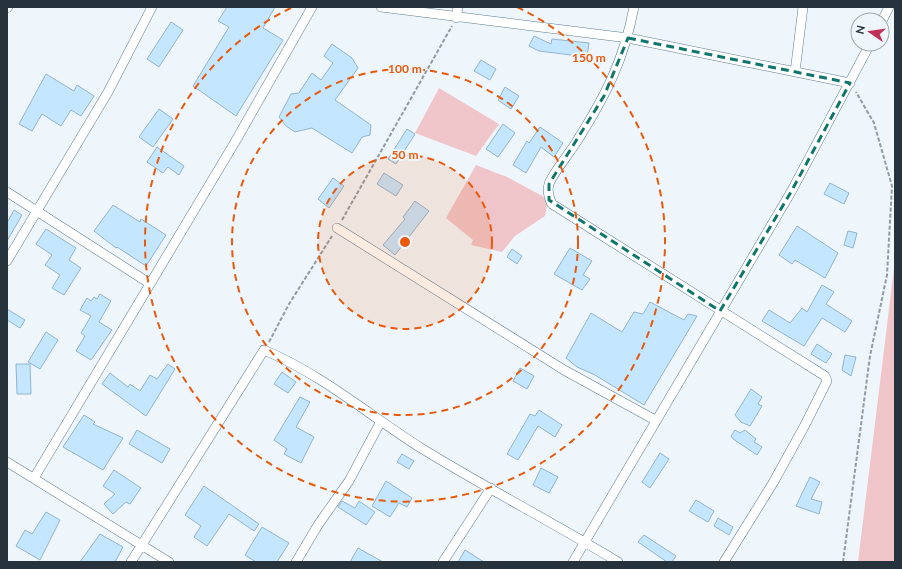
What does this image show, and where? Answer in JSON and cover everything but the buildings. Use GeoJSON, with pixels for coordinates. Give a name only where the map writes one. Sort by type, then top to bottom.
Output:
{"type":"FeatureCollection","features":[{"type":"Feature","properties":{"kind":"street"},"geometry":{"type":"LineString","coordinates":[[7,261],[108,92],[152,7]]}},
{"type":"Feature","properties":{"kind":"street"},"geometry":{"type":"LineString","coordinates":[[34,478],[149,283],[235,142],[312,7]]}},
{"type":"Feature","properties":{"kind":"street"},"geometry":{"type":"LineString","coordinates":[[381,7],[456,18],[628,38],[850,83]]}},
{"type":"Feature","properties":{"kind":"street"},"geometry":{"type":"LineString","coordinates":[[456,18],[458,7]]}},
{"type":"Feature","properties":{"kind":"street"},"geometry":{"type":"LineString","coordinates":[[634,7],[628,38],[613,78],[604,96],[549,184],[548,195],[552,204],[825,376],[827,381],[773,483],[724,562]]}},
{"type":"Feature","properties":{"kind":"street"},"geometry":{"type":"LineString","coordinates":[[795,72],[803,7]]}},
{"type":"Feature","properties":{"kind":"street"},"geometry":{"type":"LineString","coordinates":[[573,562],[655,420],[791,192],[866,52]]}},
{"type":"Feature","properties":{"kind":"street"},"geometry":{"type":"LineString","coordinates":[[7,192],[149,283]]}},
{"type":"Feature","properties":{"kind":"street"},"geometry":{"type":"LineString","coordinates":[[337,228],[564,370],[655,420]]}},
{"type":"Feature","properties":{"kind":"street"},"geometry":{"type":"LineString","coordinates":[[131,562],[264,350],[281,357],[339,392],[425,450],[618,562]]}},
{"type":"Feature","properties":{"kind":"street"},"geometry":{"type":"LineString","coordinates":[[296,562],[318,525],[349,481],[381,421]]}},
{"type":"Feature","properties":{"kind":"street"},"geometry":{"type":"LineString","coordinates":[[7,462],[169,562]]}},
{"type":"Feature","properties":{"kind":"street"},"geometry":{"type":"LineString","coordinates":[[443,562],[491,488]]}},
{"type":"Feature","properties":{"kind":"path"},"geometry":{"type":"LineString","coordinates":[[264,350],[289,304],[337,228],[456,18]]}},
{"type":"Feature","properties":{"kind":"path"},"geometry":{"type":"LineString","coordinates":[[843,562],[870,356],[887,275],[892,186],[874,123],[850,83]]}},
{"type":"Feature","properties":{"kind":"highlighted area"},"geometry":{"type":"Polygon","coordinates":[[[628,38],[850,83],[791,192],[720,311],[549,200],[549,184],[604,96],[628,38]]]}},
{"type":"Feature","properties":{"kind":"shaded area"},"geometry":{"type":"Polygon","coordinates":[[[439,88],[499,124],[476,156],[415,133],[439,88]]]}},
{"type":"Feature","properties":{"kind":"shaded area"},"geometry":{"type":"Polygon","coordinates":[[[476,165],[507,177],[548,199],[545,216],[515,236],[502,252],[471,245],[473,240],[446,218],[476,165]]]}},
{"type":"Feature","properties":{"kind":"shaded area"},"geometry":{"type":"Polygon","coordinates":[[[895,260],[895,562],[858,562],[895,260]]]}}]}
